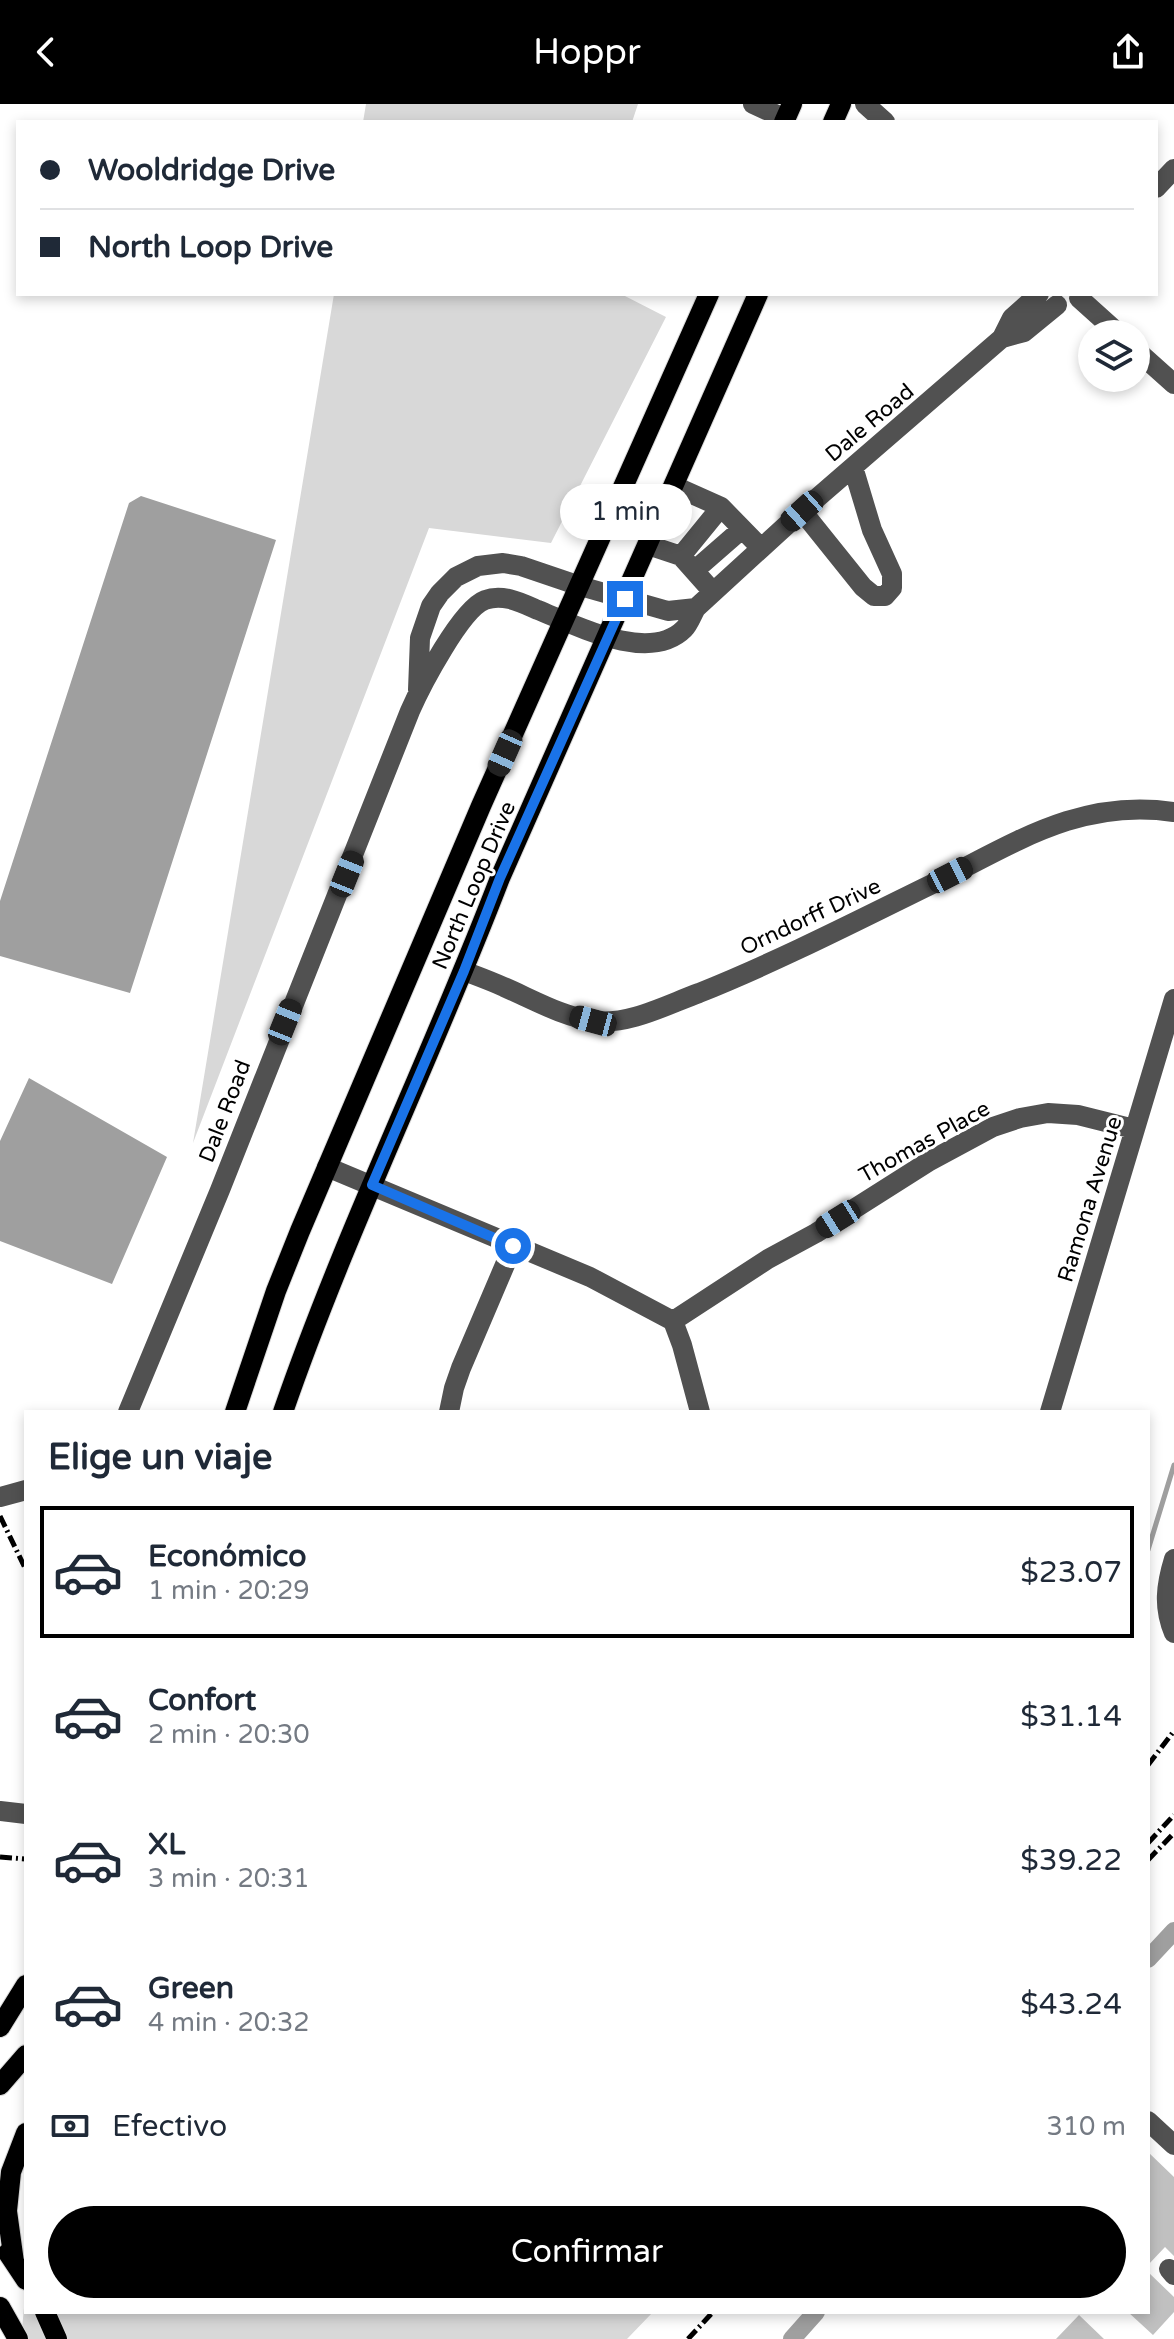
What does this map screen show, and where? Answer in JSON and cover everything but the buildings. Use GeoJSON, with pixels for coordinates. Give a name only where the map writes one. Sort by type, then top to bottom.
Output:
{"type":"FeatureCollection","features":[{"type":"Feature","properties":{"kind":"main road","name":"North Loop Drive"},"geometry":{"type":"LineString","coordinates":[[236,1410],[276,1291],[327,1167],[481,806],[708,296]]}},
{"type":"Feature","properties":{"kind":"main road","name":"North Loop Drive"},"geometry":{"type":"LineString","coordinates":[[284,1410],[307,1342],[464,971],[500,878],[757,296]]}},
{"type":"Feature","properties":{"kind":"main road"},"geometry":{"type":"LineString","coordinates":[[0,2027],[24,1988]]}},
{"type":"Feature","properties":{"kind":"main road"},"geometry":{"type":"LineString","coordinates":[[0,2085],[24,2057]]}},
{"type":"Feature","properties":{"kind":"main road"},"geometry":{"type":"LineString","coordinates":[[14,2262],[7,2211],[11,2172],[24,2138]]}},
{"type":"Feature","properties":{"kind":"main road"},"geometry":{"type":"LineString","coordinates":[[0,2239],[24,2277]]}},
{"type":"Feature","properties":{"kind":"main road"},"geometry":{"type":"LineString","coordinates":[[0,2307],[18,2339]]}},
{"type":"Feature","properties":{"kind":"main road"},"geometry":{"type":"LineString","coordinates":[[46,2314],[57,2339]]}},
{"type":"Feature","properties":{"kind":"street"},"geometry":{"type":"LineString","coordinates":[[753,104],[787,115]]}},
{"type":"Feature","properties":{"kind":"street"},"geometry":{"type":"LineString","coordinates":[[865,104],[883,120]]}},
{"type":"Feature","properties":{"kind":"street"},"geometry":{"type":"LineString","coordinates":[[1158,186],[1174,169]]}},
{"type":"Feature","properties":{"kind":"street"},"geometry":{"type":"LineString","coordinates":[[1048,298],[1073,304],[1081,296],[1105,320]]}},
{"type":"Feature","properties":{"kind":"street","name":"Dale Road"},"geometry":{"type":"LineString","coordinates":[[129,1410],[418,694],[446,644],[471,612],[485,600],[500,597],[607,637],[653,644],[669,638],[684,629],[696,608],[802,511],[1002,338],[1012,318],[1048,298]]}},
{"type":"Feature","properties":{"kind":"street"},"geometry":{"type":"LineString","coordinates":[[1150,363],[1174,384]]}},
{"type":"Feature","properties":{"kind":"street"},"geometry":{"type":"LineString","coordinates":[[802,511],[863,587],[874,596],[885,596],[892,588],[892,574],[872,530],[853,467]]}},
{"type":"Feature","properties":{"kind":"street"},"geometry":{"type":"LineString","coordinates":[[674,486],[721,507],[761,548]]}},
{"type":"Feature","properties":{"kind":"street"},"geometry":{"type":"LineString","coordinates":[[688,563],[721,507]]}},
{"type":"Feature","properties":{"kind":"street"},"geometry":{"type":"LineString","coordinates":[[688,563],[742,529]]}},
{"type":"Feature","properties":{"kind":"street"},"geometry":{"type":"LineString","coordinates":[[648,545],[688,563],[713,592]]}},
{"type":"Feature","properties":{"kind":"street","name":"Dale Road"},"geometry":{"type":"LineString","coordinates":[[418,694],[418,658],[424,620],[440,593],[456,577],[478,566],[503,563],[521,566],[668,611],[696,608]]}},
{"type":"Feature","properties":{"kind":"street","name":"Orndorff Drive"},"geometry":{"type":"LineString","coordinates":[[464,971],[571,1015],[602,1021],[633,1017],[721,984],[926,888],[1024,837],[1083,815],[1118,808],[1174,812]]}},
{"type":"Feature","properties":{"kind":"street","name":"Ramona Avenue"},"geometry":{"type":"LineString","coordinates":[[1051,1410],[1174,999]]}},
{"type":"Feature","properties":{"kind":"street","name":"Thomas Place"},"geometry":{"type":"LineString","coordinates":[[673,1321],[928,1162],[993,1127],[1048,1113],[1078,1115],[1134,1129]]}},
{"type":"Feature","properties":{"kind":"street"},"geometry":{"type":"LineString","coordinates":[[327,1167],[590,1277],[673,1321],[699,1410]]}},
{"type":"Feature","properties":{"kind":"street"},"geometry":{"type":"LineString","coordinates":[[449,1410],[461,1368],[513,1246]]}},
{"type":"Feature","properties":{"kind":"street"},"geometry":{"type":"LineString","coordinates":[[0,1497],[24,1491]]}},
{"type":"Feature","properties":{"kind":"street"},"geometry":{"type":"LineString","coordinates":[[1174,1559],[1167,1588],[1157,1602],[1174,1633]]}},
{"type":"Feature","properties":{"kind":"street"},"geometry":{"type":"LineString","coordinates":[[0,1811],[24,1814]]}},
{"type":"Feature","properties":{"kind":"street"},"geometry":{"type":"LineString","coordinates":[[1150,2123],[1174,2145]]}},
{"type":"Feature","properties":{"kind":"shaded area"},"geometry":{"type":"Polygon","coordinates":[[[366,104],[638,104],[633,120],[363,120],[366,104]]]}},
{"type":"Feature","properties":{"kind":"shaded area"},"geometry":{"type":"Polygon","coordinates":[[[334,296],[625,296],[666,317],[551,543],[429,528],[193,1143],[334,296]]]}},
{"type":"Feature","properties":{"kind":"shaded area"},"geometry":{"type":"Polygon","coordinates":[[[141,496],[276,540],[130,993],[0,956],[0,901],[129,503],[141,496]]]}},
{"type":"Feature","properties":{"kind":"shaded area"},"geometry":{"type":"Polygon","coordinates":[[[29,1078],[167,1157],[112,1284],[0,1241],[0,1141],[29,1078]]]}},
{"type":"Feature","properties":{"kind":"shaded area"},"geometry":{"type":"Polygon","coordinates":[[[24,2308],[24,2314],[651,2314],[627,2339],[21,2339],[24,2308]]]}},
{"type":"Feature","properties":{"kind":"waterway"},"geometry":{"type":"LineString","coordinates":[[1150,1543],[1174,1465]]}},
{"type":"Feature","properties":{"kind":"waterway"},"geometry":{"type":"LineString","coordinates":[[1150,1957],[1174,1931]]}},
{"type":"Feature","properties":{"kind":"waterway"},"geometry":{"type":"LineString","coordinates":[[792,2339],[814,2314]]}},
{"type":"Feature","properties":{"kind":"railway"},"geometry":{"type":"LineString","coordinates":[[0,1516],[24,1566]]}},
{"type":"Feature","properties":{"kind":"railway"},"geometry":{"type":"LineString","coordinates":[[1150,1762],[1174,1731]]}},
{"type":"Feature","properties":{"kind":"railway"},"geometry":{"type":"LineString","coordinates":[[1150,1841],[1174,1815]]}},
{"type":"Feature","properties":{"kind":"railway"},"geometry":{"type":"LineString","coordinates":[[1150,1858],[1174,1833]]}},
{"type":"Feature","properties":{"kind":"railway"},"geometry":{"type":"LineString","coordinates":[[0,1857],[24,1859]]}},
{"type":"Feature","properties":{"kind":"railway"},"geometry":{"type":"LineString","coordinates":[[688,2339],[711,2314]]}},
{"type":"Feature","properties":{"kind":"route"},"geometry":{"type":"LineString","coordinates":[[513,1246],[372,1185],[464,971],[500,878],[625,599]]}}]}
